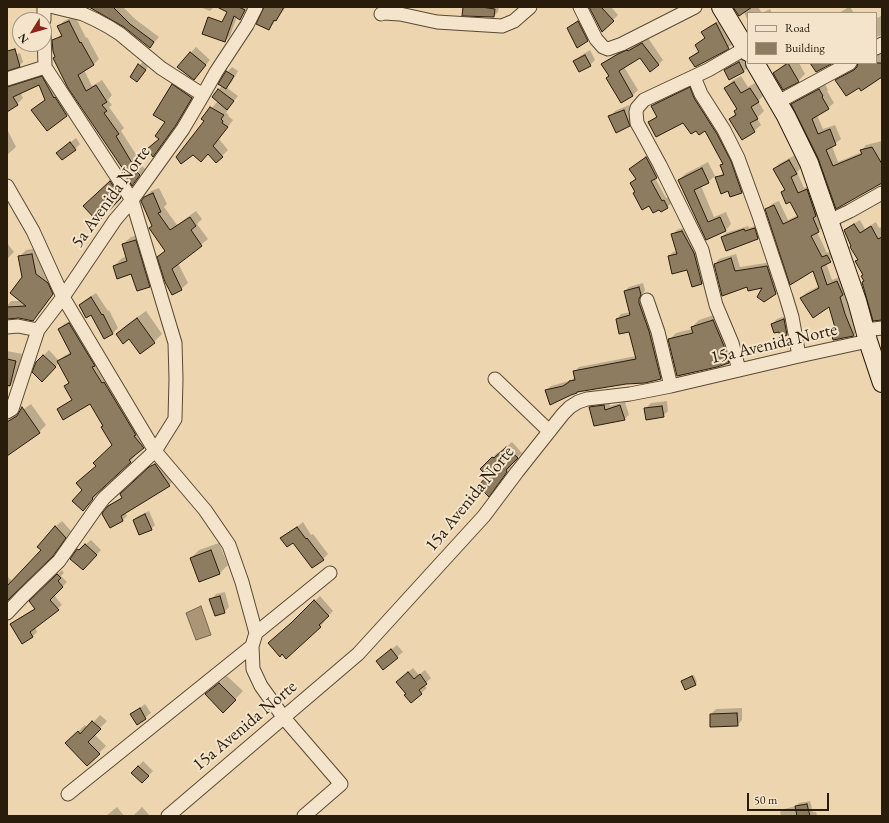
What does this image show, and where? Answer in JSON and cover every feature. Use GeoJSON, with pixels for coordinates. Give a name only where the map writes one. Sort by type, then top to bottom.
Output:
{"type":"FeatureCollection","features":[{"type":"Feature","properties":{"kind":"street"},"geometry":{"type":"LineString","coordinates":[[54,7],[83,14],[109,27],[120,34],[161,68],[203,95]]}},
{"type":"Feature","properties":{"kind":"street","name":"5a Avenida Norte"},"geometry":{"type":"LineString","coordinates":[[7,412],[12,409],[38,330],[63,297],[115,220],[132,200],[183,129],[216,72],[247,25],[256,7]]}},
{"type":"Feature","properties":{"kind":"street"},"geometry":{"type":"LineString","coordinates":[[381,14],[400,14],[437,22],[477,26],[502,26],[514,21],[530,7]]}},
{"type":"Feature","properties":{"kind":"street"},"geometry":{"type":"LineString","coordinates":[[580,7],[596,39],[603,47],[608,49],[622,44],[696,7]]}},
{"type":"Feature","properties":{"kind":"street"},"geometry":{"type":"LineString","coordinates":[[721,7],[747,49]]}},
{"type":"Feature","properties":{"kind":"street"},"geometry":{"type":"LineString","coordinates":[[7,614],[22,596],[60,561],[104,498],[155,451],[175,419],[175,343],[132,200],[44,67],[44,52]]}},
{"type":"Feature","properties":{"kind":"street"},"geometry":{"type":"LineString","coordinates":[[739,370],[732,343],[716,305],[702,250],[636,118],[637,108],[644,100],[747,55]]}},
{"type":"Feature","properties":{"kind":"street"},"geometry":{"type":"LineString","coordinates":[[756,64],[810,162],[857,301],[872,333],[882,383]]}},
{"type":"Feature","properties":{"kind":"street"},"geometry":{"type":"LineString","coordinates":[[778,102],[848,64]]}},
{"type":"Feature","properties":{"kind":"street"},"geometry":{"type":"LineString","coordinates":[[7,79],[44,67]]}},
{"type":"Feature","properties":{"kind":"street"},"geometry":{"type":"LineString","coordinates":[[694,77],[701,94],[724,130],[738,158],[786,297],[792,317],[799,356]]}},
{"type":"Feature","properties":{"kind":"street"},"geometry":{"type":"LineString","coordinates":[[7,186],[33,231],[63,297],[155,451],[205,510],[228,545],[242,582],[256,633],[252,646],[253,669],[261,686],[284,718],[341,784],[304,816]]}},
{"type":"Feature","properties":{"kind":"street"},"geometry":{"type":"LineString","coordinates":[[829,221],[882,193]]}},
{"type":"Feature","properties":{"kind":"street"},"geometry":{"type":"LineString","coordinates":[[647,300],[658,332],[671,386]]}},
{"type":"Feature","properties":{"kind":"street"},"geometry":{"type":"LineString","coordinates":[[7,327],[18,326],[38,330]]}},
{"type":"Feature","properties":{"kind":"street","name":"15a Avenida Norte"},"geometry":{"type":"LineString","coordinates":[[168,816],[358,654],[431,576],[484,516],[563,414],[578,402],[587,399],[630,394],[671,386],[799,356],[872,333]]}},
{"type":"Feature","properties":{"kind":"street"},"geometry":{"type":"LineString","coordinates":[[495,379],[549,431]]}},
{"type":"Feature","properties":{"kind":"street"},"geometry":{"type":"LineString","coordinates":[[256,633],[330,573]]}},
{"type":"Feature","properties":{"kind":"street"},"geometry":{"type":"LineString","coordinates":[[68,794],[252,646]]}},
{"type":"Feature","properties":{"kind":"shaded area"},"geometry":{"type":"Polygon","coordinates":[[[201,606],[211,635],[196,640],[186,613],[201,606]]]}},
{"type":"Feature","properties":{"kind":"building"},"geometry":{"type":"Polygon","coordinates":[[[89,7],[113,7],[130,24],[154,42],[150,48],[124,27],[89,7]]]}},
{"type":"Feature","properties":{"kind":"building"},"geometry":{"type":"Polygon","coordinates":[[[217,7],[239,7],[245,10],[240,20],[234,16],[225,42],[202,34],[208,17],[222,22],[227,12],[217,7]]]}},
{"type":"Feature","properties":{"kind":"building"},"geometry":{"type":"Polygon","coordinates":[[[264,7],[284,7],[276,21],[274,20],[269,30],[256,24],[264,7]]]}},
{"type":"Feature","properties":{"kind":"building"},"geometry":{"type":"Polygon","coordinates":[[[463,7],[495,9],[494,17],[462,16],[463,7]]]}},
{"type":"Feature","properties":{"kind":"building"},"geometry":{"type":"Polygon","coordinates":[[[589,7],[601,7],[614,21],[602,32],[589,7]]]}},
{"type":"Feature","properties":{"kind":"building"},"geometry":{"type":"Polygon","coordinates":[[[733,7],[752,7],[739,16],[733,7]]]}},
{"type":"Feature","properties":{"kind":"building"},"geometry":{"type":"Polygon","coordinates":[[[69,21],[80,43],[81,42],[94,65],[78,75],[86,91],[96,85],[107,102],[102,105],[107,111],[104,113],[119,134],[116,136],[132,163],[130,165],[140,175],[132,186],[124,173],[125,172],[68,88],[53,58],[55,57],[52,40],[62,36],[57,26],[69,21]]]}},
{"type":"Feature","properties":{"kind":"building"},"geometry":{"type":"Polygon","coordinates":[[[578,21],[588,41],[577,48],[567,28],[578,21]]]}},
{"type":"Feature","properties":{"kind":"building"},"geometry":{"type":"Polygon","coordinates":[[[716,23],[729,49],[695,67],[689,58],[699,52],[695,45],[705,38],[701,32],[716,23]]]}},
{"type":"Feature","properties":{"kind":"building"},"geometry":{"type":"Polygon","coordinates":[[[642,43],[659,65],[650,72],[640,58],[619,71],[633,96],[621,103],[606,78],[609,76],[601,64],[642,43]]]}},
{"type":"Feature","properties":{"kind":"building"},"geometry":{"type":"Polygon","coordinates":[[[12,50],[12,52],[16,52],[20,67],[7,71],[7,51],[12,50]]]}},
{"type":"Feature","properties":{"kind":"building"},"geometry":{"type":"Polygon","coordinates":[[[190,52],[206,65],[194,80],[177,67],[190,52]]]}},
{"type":"Feature","properties":{"kind":"building"},"geometry":{"type":"Polygon","coordinates":[[[585,55],[591,66],[579,72],[573,61],[585,55]]]}},
{"type":"Feature","properties":{"kind":"building"},"geometry":{"type":"Polygon","coordinates":[[[739,62],[744,72],[729,80],[724,70],[739,62]]]}},
{"type":"Feature","properties":{"kind":"building"},"geometry":{"type":"Polygon","coordinates":[[[882,63],[882,77],[861,91],[859,88],[846,96],[835,80],[857,67],[858,64],[882,63]]]}},
{"type":"Feature","properties":{"kind":"building"},"geometry":{"type":"Polygon","coordinates":[[[138,64],[146,70],[137,82],[130,77],[138,64]]]}},
{"type":"Feature","properties":{"kind":"building"},"geometry":{"type":"Polygon","coordinates":[[[789,64],[799,82],[783,90],[773,73],[789,64]]]}},
{"type":"Feature","properties":{"kind":"building"},"geometry":{"type":"Polygon","coordinates":[[[811,64],[831,64],[816,72],[811,64]]]}},
{"type":"Feature","properties":{"kind":"building"},"geometry":{"type":"Polygon","coordinates":[[[226,71],[234,76],[226,89],[218,84],[226,71]]]}},
{"type":"Feature","properties":{"kind":"building"},"geometry":{"type":"Polygon","coordinates":[[[42,76],[54,98],[55,97],[67,116],[47,131],[31,110],[45,100],[39,85],[13,97],[18,105],[7,112],[7,87],[42,76]]]}},
{"type":"Feature","properties":{"kind":"building"},"geometry":{"type":"Polygon","coordinates":[[[734,82],[741,93],[750,88],[759,102],[751,107],[758,119],[750,123],[755,132],[742,140],[729,119],[736,115],[734,111],[737,109],[724,88],[734,82]]]}},
{"type":"Feature","properties":{"kind":"building"},"geometry":{"type":"Polygon","coordinates":[[[172,84],[192,98],[176,125],[153,157],[147,149],[159,139],[155,136],[165,122],[153,115],[172,84]]]}},
{"type":"Feature","properties":{"kind":"building"},"geometry":{"type":"Polygon","coordinates":[[[690,87],[694,98],[717,134],[731,161],[742,193],[730,197],[728,191],[721,194],[715,177],[724,175],[720,165],[723,164],[705,131],[699,135],[696,131],[691,134],[683,123],[656,137],[648,122],[657,117],[651,106],[690,87]]]}},
{"type":"Feature","properties":{"kind":"building"},"geometry":{"type":"Polygon","coordinates":[[[218,89],[234,101],[227,110],[212,97],[218,89]]]}},
{"type":"Feature","properties":{"kind":"building"},"geometry":{"type":"Polygon","coordinates":[[[819,89],[829,109],[812,119],[818,134],[830,129],[836,145],[826,150],[833,166],[862,154],[860,150],[872,147],[882,164],[882,183],[836,209],[818,158],[791,104],[819,89]]]}},
{"type":"Feature","properties":{"kind":"building"},"geometry":{"type":"Polygon","coordinates":[[[210,107],[224,115],[221,119],[223,121],[222,123],[228,127],[213,146],[223,157],[216,163],[208,154],[201,162],[193,155],[181,164],[176,157],[204,121],[201,119],[210,107]]]}},
{"type":"Feature","properties":{"kind":"building"},"geometry":{"type":"Polygon","coordinates":[[[624,110],[630,126],[616,133],[608,116],[624,110]]]}},
{"type":"Feature","properties":{"kind":"building"},"geometry":{"type":"Polygon","coordinates":[[[70,142],[76,150],[62,160],[56,153],[70,142]]]}},
{"type":"Feature","properties":{"kind":"building"},"geometry":{"type":"Polygon","coordinates":[[[646,157],[657,178],[651,181],[662,201],[664,200],[668,208],[661,212],[659,210],[653,213],[649,206],[642,210],[633,193],[635,192],[630,183],[636,179],[629,169],[646,157]]]}},
{"type":"Feature","properties":{"kind":"building"},"geometry":{"type":"Polygon","coordinates":[[[789,160],[797,174],[791,177],[798,193],[807,189],[816,216],[813,218],[819,232],[811,236],[822,257],[827,255],[831,262],[821,267],[827,285],[837,281],[843,295],[840,297],[845,314],[854,336],[833,340],[831,332],[836,331],[829,307],[813,318],[800,298],[819,288],[813,271],[790,285],[765,209],[774,205],[783,224],[798,217],[790,202],[786,204],[781,192],[785,190],[773,169],[789,160]]]}},
{"type":"Feature","properties":{"kind":"building"},"geometry":{"type":"Polygon","coordinates":[[[702,168],[709,183],[694,190],[708,222],[720,217],[726,231],[706,240],[678,180],[702,168]]]}},
{"type":"Feature","properties":{"kind":"building"},"geometry":{"type":"Polygon","coordinates":[[[110,181],[121,198],[98,222],[83,206],[110,181]]]}},
{"type":"Feature","properties":{"kind":"building"},"geometry":{"type":"Polygon","coordinates":[[[153,193],[161,212],[158,213],[170,230],[190,217],[196,226],[191,230],[202,246],[172,269],[182,290],[172,295],[165,282],[157,257],[165,251],[149,228],[152,226],[141,201],[144,197],[153,193]]]}},
{"type":"Feature","properties":{"kind":"building"},"geometry":{"type":"Polygon","coordinates":[[[854,224],[860,233],[871,226],[878,239],[882,237],[882,320],[873,321],[862,282],[864,281],[861,276],[863,275],[855,261],[858,260],[850,247],[851,246],[844,230],[854,224]]]}},
{"type":"Feature","properties":{"kind":"building"},"geometry":{"type":"Polygon","coordinates":[[[755,228],[758,239],[726,251],[721,237],[744,229],[745,231],[755,228]]]}},
{"type":"Feature","properties":{"kind":"building"},"geometry":{"type":"Polygon","coordinates":[[[682,231],[694,253],[702,284],[692,287],[687,270],[672,274],[668,256],[677,254],[671,234],[682,231]]]}},
{"type":"Feature","properties":{"kind":"building"},"geometry":{"type":"Polygon","coordinates":[[[136,240],[150,287],[137,291],[131,274],[117,279],[113,266],[127,261],[122,244],[136,240]]]}},
{"type":"Feature","properties":{"kind":"building"},"geometry":{"type":"Polygon","coordinates":[[[32,254],[36,274],[48,283],[53,294],[33,321],[19,318],[7,319],[7,307],[26,306],[10,293],[22,277],[18,256],[32,254]]]}},
{"type":"Feature","properties":{"kind":"building"},"geometry":{"type":"Polygon","coordinates":[[[731,258],[735,271],[767,266],[776,294],[764,302],[757,297],[762,288],[748,291],[747,287],[722,296],[714,264],[731,258]]]}},
{"type":"Feature","properties":{"kind":"building"},"geometry":{"type":"Polygon","coordinates":[[[639,287],[641,295],[639,303],[649,331],[661,379],[645,383],[626,384],[577,392],[550,405],[545,390],[563,386],[569,381],[575,380],[573,371],[636,359],[629,332],[619,334],[616,319],[630,315],[624,291],[639,287]]]}},
{"type":"Feature","properties":{"kind":"building"},"geometry":{"type":"Polygon","coordinates":[[[91,297],[102,315],[103,314],[113,334],[104,339],[91,315],[86,318],[79,305],[91,297]]]}},
{"type":"Feature","properties":{"kind":"building"},"geometry":{"type":"Polygon","coordinates":[[[137,318],[155,343],[140,354],[129,339],[123,344],[116,334],[137,318]]]}},
{"type":"Feature","properties":{"kind":"building"},"geometry":{"type":"Polygon","coordinates":[[[784,319],[787,335],[780,339],[779,332],[774,333],[771,324],[784,319]]]}},
{"type":"Feature","properties":{"kind":"building"},"geometry":{"type":"Polygon","coordinates":[[[713,320],[724,346],[729,363],[677,376],[668,339],[693,333],[691,327],[713,320]]]}},
{"type":"Feature","properties":{"kind":"building"},"geometry":{"type":"Polygon","coordinates":[[[69,323],[95,366],[92,367],[102,383],[104,382],[136,435],[134,436],[144,448],[129,460],[131,462],[92,498],[93,499],[83,511],[72,501],[82,490],[76,483],[96,466],[93,463],[112,445],[90,404],[63,420],[57,409],[72,400],[64,386],[69,383],[57,361],[71,354],[58,329],[69,323]]]}},
{"type":"Feature","properties":{"kind":"building"},"geometry":{"type":"Polygon","coordinates":[[[43,355],[56,367],[42,382],[32,372],[36,362],[43,355]]]}},
{"type":"Feature","properties":{"kind":"building"},"geometry":{"type":"Polygon","coordinates":[[[7,359],[16,361],[10,386],[7,385],[7,359]]]}},
{"type":"Feature","properties":{"kind":"building"},"geometry":{"type":"Polygon","coordinates":[[[604,405],[605,410],[620,405],[625,420],[594,426],[589,407],[604,405]]]}},
{"type":"Feature","properties":{"kind":"building"},"geometry":{"type":"Polygon","coordinates":[[[662,406],[664,417],[646,420],[644,408],[662,406]]]}},
{"type":"Feature","properties":{"kind":"building"},"geometry":{"type":"Polygon","coordinates":[[[22,407],[40,433],[7,456],[7,422],[17,416],[22,407]]]}},
{"type":"Feature","properties":{"kind":"building"},"geometry":{"type":"Polygon","coordinates":[[[506,447],[518,458],[506,470],[507,472],[489,497],[478,486],[487,476],[480,469],[492,457],[494,458],[506,447]]]}},
{"type":"Feature","properties":{"kind":"building"},"geometry":{"type":"Polygon","coordinates":[[[155,464],[170,486],[121,516],[123,521],[110,528],[102,514],[103,512],[108,506],[122,498],[120,494],[149,467],[155,464]]]}},
{"type":"Feature","properties":{"kind":"building"},"geometry":{"type":"Polygon","coordinates":[[[145,514],[152,530],[139,535],[133,520],[145,514]]]}},
{"type":"Feature","properties":{"kind":"building"},"geometry":{"type":"Polygon","coordinates":[[[55,526],[66,538],[53,556],[7,601],[7,586],[41,550],[37,547],[55,526]]]}},
{"type":"Feature","properties":{"kind":"building"},"geometry":{"type":"Polygon","coordinates":[[[297,527],[324,560],[312,568],[293,543],[287,547],[280,538],[297,527]]]}},
{"type":"Feature","properties":{"kind":"building"},"geometry":{"type":"Polygon","coordinates":[[[85,544],[97,555],[83,570],[70,559],[77,549],[79,550],[85,544]]]}},
{"type":"Feature","properties":{"kind":"building"},"geometry":{"type":"Polygon","coordinates":[[[211,550],[220,574],[199,582],[190,558],[211,550]]]}},
{"type":"Feature","properties":{"kind":"building"},"geometry":{"type":"Polygon","coordinates":[[[57,574],[61,578],[58,581],[63,587],[50,600],[59,610],[30,632],[33,637],[22,644],[10,624],[35,609],[29,601],[57,574]]]}},
{"type":"Feature","properties":{"kind":"building"},"geometry":{"type":"Polygon","coordinates":[[[220,596],[225,613],[215,616],[209,599],[220,596]]]}},
{"type":"Feature","properties":{"kind":"building"},"geometry":{"type":"Polygon","coordinates":[[[314,600],[329,616],[319,625],[321,627],[286,659],[282,654],[280,657],[268,643],[314,600]]]}},
{"type":"Feature","properties":{"kind":"building"},"geometry":{"type":"Polygon","coordinates":[[[391,649],[398,658],[383,670],[376,661],[391,649]]]}},
{"type":"Feature","properties":{"kind":"building"},"geometry":{"type":"Polygon","coordinates":[[[408,672],[414,679],[420,674],[427,684],[419,690],[422,694],[411,703],[396,682],[408,672]]]}},
{"type":"Feature","properties":{"kind":"building"},"geometry":{"type":"Polygon","coordinates":[[[692,676],[696,685],[685,690],[681,681],[692,676]]]}},
{"type":"Feature","properties":{"kind":"building"},"geometry":{"type":"Polygon","coordinates":[[[219,683],[236,700],[223,713],[205,694],[219,683]]]}},
{"type":"Feature","properties":{"kind":"building"},"geometry":{"type":"Polygon","coordinates":[[[140,708],[146,719],[137,725],[130,714],[140,708]]]}},
{"type":"Feature","properties":{"kind":"building"},"geometry":{"type":"Polygon","coordinates":[[[737,713],[738,726],[710,727],[710,714],[737,713]]]}},
{"type":"Feature","properties":{"kind":"building"},"geometry":{"type":"Polygon","coordinates":[[[92,721],[101,729],[88,742],[100,754],[87,766],[65,743],[78,731],[80,734],[92,721]]]}},
{"type":"Feature","properties":{"kind":"building"},"geometry":{"type":"Polygon","coordinates":[[[138,766],[149,776],[142,783],[131,773],[138,766]]]}},
{"type":"Feature","properties":{"kind":"building"},"geometry":{"type":"Polygon","coordinates":[[[807,804],[810,816],[797,816],[795,806],[807,804]]]}}]}
